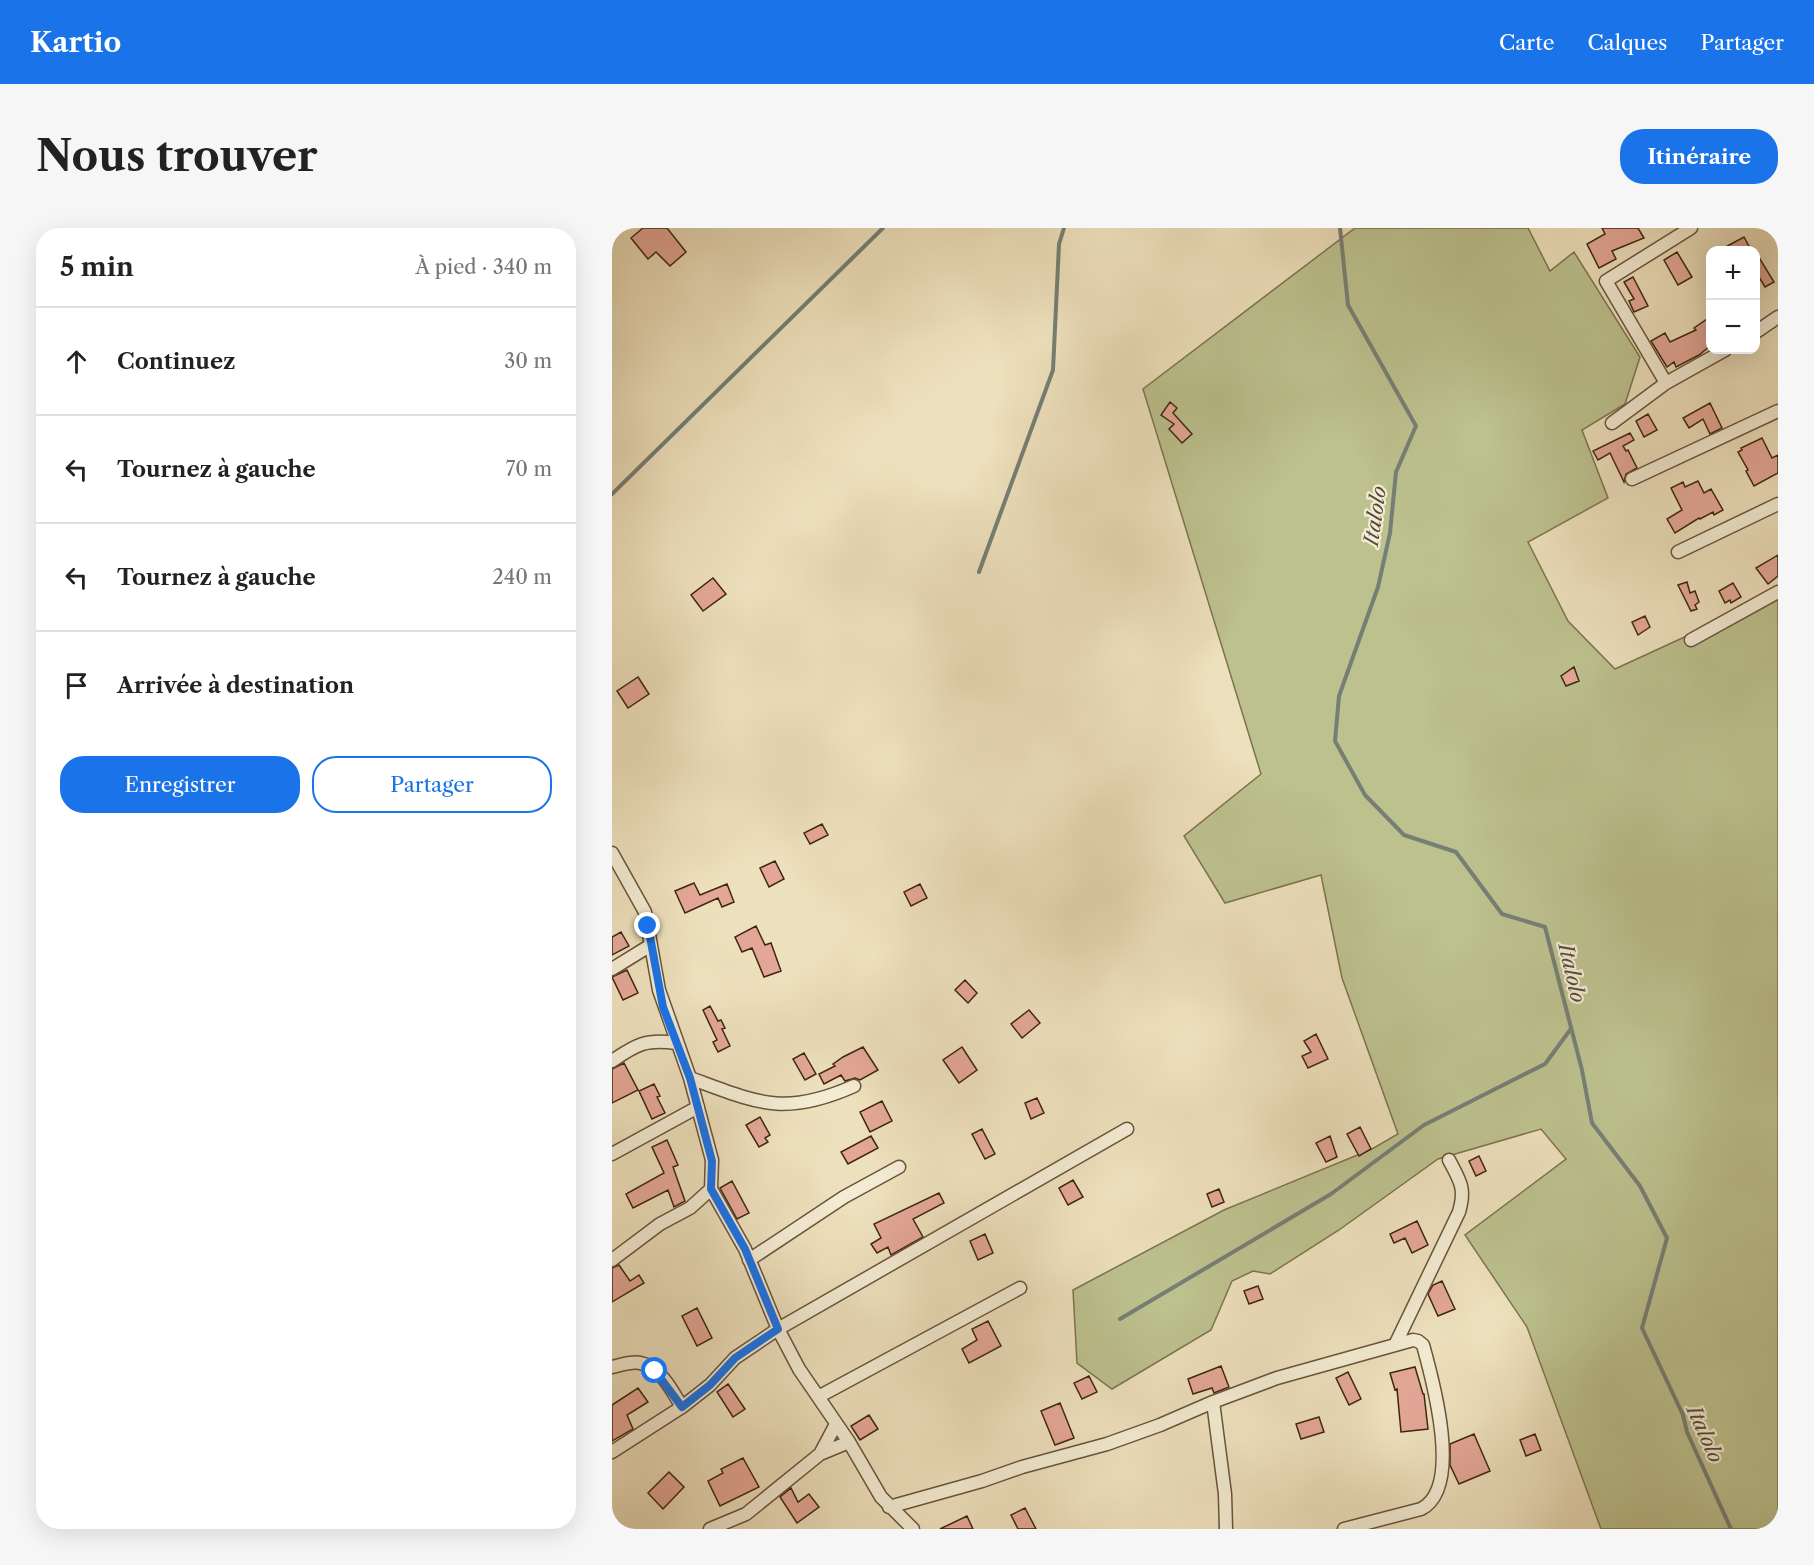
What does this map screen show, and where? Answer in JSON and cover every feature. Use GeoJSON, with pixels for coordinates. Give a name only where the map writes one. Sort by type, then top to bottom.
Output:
{"type":"FeatureCollection","features":[{"type":"Feature","properties":{"kind":"street"},"geometry":{"type":"LineString","coordinates":[[1666,383],[1606,281],[1691,228]]}},
{"type":"Feature","properties":{"kind":"street"},"geometry":{"type":"LineString","coordinates":[[1760,329],[1778,317]]}},
{"type":"Feature","properties":{"kind":"street"},"geometry":{"type":"LineString","coordinates":[[1612,423],[1666,383],[1718,354]]}},
{"type":"Feature","properties":{"kind":"street"},"geometry":{"type":"LineString","coordinates":[[1632,479],[1778,411]]}},
{"type":"Feature","properties":{"kind":"street"},"geometry":{"type":"LineString","coordinates":[[1678,552],[1778,504]]}},
{"type":"Feature","properties":{"kind":"street"},"geometry":{"type":"LineString","coordinates":[[1691,640],[1778,592]]}},
{"type":"Feature","properties":{"kind":"street"},"geometry":{"type":"LineString","coordinates":[[612,853],[616,868],[645,912],[659,990],[690,1078],[712,1161],[711,1189],[745,1249],[778,1329],[799,1369],[849,1442],[880,1497],[913,1529]]}},
{"type":"Feature","properties":{"kind":"street"},"geometry":{"type":"LineString","coordinates":[[612,969],[651,945]]}},
{"type":"Feature","properties":{"kind":"street"},"geometry":{"type":"LineString","coordinates":[[612,1061],[632,1047],[644,1042],[676,1043]]}},
{"type":"Feature","properties":{"kind":"street"},"geometry":{"type":"LineString","coordinates":[[690,1078],[746,1098],[772,1104],[798,1104],[833,1095],[854,1086]]}},
{"type":"Feature","properties":{"kind":"street"},"geometry":{"type":"LineString","coordinates":[[612,1154],[698,1107]]}},
{"type":"Feature","properties":{"kind":"street"},"geometry":{"type":"LineString","coordinates":[[612,1452],[682,1407],[710,1385],[735,1358],[778,1329],[1127,1129]]}},
{"type":"Feature","properties":{"kind":"street"},"geometry":{"type":"LineString","coordinates":[[1395,1346],[1460,1212],[1464,1196],[1460,1181],[1449,1160]]}},
{"type":"Feature","properties":{"kind":"street"},"geometry":{"type":"LineString","coordinates":[[749,1260],[844,1197],[899,1167]]}},
{"type":"Feature","properties":{"kind":"street"},"geometry":{"type":"LineString","coordinates":[[612,1260],[660,1224],[690,1208],[711,1189]]}},
{"type":"Feature","properties":{"kind":"street"},"geometry":{"type":"LineString","coordinates":[[818,1397],[1020,1288]]}},
{"type":"Feature","properties":{"kind":"street"},"geometry":{"type":"LineString","coordinates":[[889,1507],[1107,1444],[1277,1378],[1413,1340],[1418,1341],[1423,1346],[1439,1410],[1442,1445],[1440,1484],[1434,1499],[1428,1506],[1344,1529]]}},
{"type":"Feature","properties":{"kind":"street"},"geometry":{"type":"LineString","coordinates":[[612,1367],[633,1363],[645,1365],[660,1377],[682,1407]]}},
{"type":"Feature","properties":{"kind":"street"},"geometry":{"type":"LineString","coordinates":[[1213,1402],[1225,1494],[1226,1529]]}},
{"type":"Feature","properties":{"kind":"street"},"geometry":{"type":"LineString","coordinates":[[820,1454],[836,1425]]}},
{"type":"Feature","properties":{"kind":"street"},"geometry":{"type":"LineString","coordinates":[[710,1529],[746,1514],[820,1454],[849,1442]]}},
{"type":"Feature","properties":{"kind":"green space"},"geometry":{"type":"Polygon","coordinates":[[[1355,228],[1528,228],[1550,271],[1574,252],[1640,357],[1625,404],[1582,430],[1608,498],[1528,542],[1568,621],[1615,669],[1741,611],[1778,597],[1778,1529],[1601,1529],[1527,1327],[1465,1235],[1566,1159],[1541,1129],[1438,1159],[1339,1230],[1270,1274],[1253,1271],[1232,1281],[1211,1330],[1112,1389],[1077,1363],[1073,1290],[1224,1210],[1372,1149],[1398,1134],[1342,978],[1321,875],[1225,903],[1184,836],[1261,774],[1143,389],[1355,228]]]}},
{"type":"Feature","properties":{"kind":"building"},"geometry":{"type":"Polygon","coordinates":[[[643,228],[667,228],[686,252],[670,266],[656,252],[648,259],[631,238],[643,228]]]}},
{"type":"Feature","properties":{"kind":"building"},"geometry":{"type":"Polygon","coordinates":[[[1602,228],[1638,228],[1644,238],[1612,251],[1616,259],[1599,268],[1587,244],[1605,234],[1602,228]]]}},
{"type":"Feature","properties":{"kind":"building"},"geometry":{"type":"Polygon","coordinates":[[[1744,237],[1749,246],[1727,246],[1744,237]]]}},
{"type":"Feature","properties":{"kind":"building"},"geometry":{"type":"Polygon","coordinates":[[[1677,252],[1692,277],[1678,285],[1664,260],[1677,252]]]}},
{"type":"Feature","properties":{"kind":"building"},"geometry":{"type":"Polygon","coordinates":[[[1760,259],[1774,282],[1765,287],[1760,279],[1760,259]]]}},
{"type":"Feature","properties":{"kind":"building"},"geometry":{"type":"Polygon","coordinates":[[[1633,277],[1648,306],[1634,312],[1629,301],[1634,299],[1624,282],[1633,277]]]}},
{"type":"Feature","properties":{"kind":"building"},"geometry":{"type":"Polygon","coordinates":[[[1706,320],[1706,349],[1676,367],[1674,362],[1667,367],[1651,341],[1665,333],[1670,342],[1696,330],[1694,328],[1706,320]]]}},
{"type":"Feature","properties":{"kind":"building"},"geometry":{"type":"Polygon","coordinates":[[[1170,402],[1177,408],[1173,413],[1192,434],[1182,443],[1169,429],[1174,424],[1161,415],[1170,402]]]}},
{"type":"Feature","properties":{"kind":"building"},"geometry":{"type":"Polygon","coordinates":[[[1710,403],[1722,428],[1710,434],[1703,419],[1689,428],[1683,418],[1710,403]]]}},
{"type":"Feature","properties":{"kind":"building"},"geometry":{"type":"Polygon","coordinates":[[[1648,414],[1657,430],[1644,437],[1636,421],[1648,414]]]}},
{"type":"Feature","properties":{"kind":"building"},"geometry":{"type":"Polygon","coordinates":[[[1630,433],[1634,440],[1623,446],[1626,451],[1628,450],[1637,468],[1626,474],[1624,482],[1610,453],[1598,460],[1593,451],[1630,433]]]}},
{"type":"Feature","properties":{"kind":"building"},"geometry":{"type":"Polygon","coordinates":[[[1762,438],[1772,458],[1778,455],[1778,473],[1754,486],[1738,452],[1742,450],[1741,448],[1762,438]]]}},
{"type":"Feature","properties":{"kind":"building"},"geometry":{"type":"Polygon","coordinates":[[[1698,481],[1704,493],[1711,489],[1723,510],[1714,515],[1713,512],[1699,518],[1675,533],[1667,519],[1682,510],[1671,488],[1683,482],[1685,487],[1698,481]]]}},
{"type":"Feature","properties":{"kind":"building"},"geometry":{"type":"Polygon","coordinates":[[[1778,555],[1778,576],[1768,584],[1756,568],[1778,555]]]}},
{"type":"Feature","properties":{"kind":"building"},"geometry":{"type":"Polygon","coordinates":[[[713,578],[726,594],[703,611],[691,595],[713,578]]]}},
{"type":"Feature","properties":{"kind":"building"},"geometry":{"type":"Polygon","coordinates":[[[1687,582],[1690,593],[1695,591],[1699,602],[1695,605],[1697,609],[1691,611],[1678,585],[1687,582]]]}},
{"type":"Feature","properties":{"kind":"building"},"geometry":{"type":"Polygon","coordinates":[[[1733,583],[1741,597],[1731,603],[1730,600],[1725,603],[1719,591],[1733,583]]]}},
{"type":"Feature","properties":{"kind":"building"},"geometry":{"type":"Polygon","coordinates":[[[1645,616],[1650,627],[1638,635],[1632,622],[1645,616]]]}},
{"type":"Feature","properties":{"kind":"building"},"geometry":{"type":"Polygon","coordinates":[[[1574,667],[1579,681],[1566,686],[1561,676],[1574,667]]]}},
{"type":"Feature","properties":{"kind":"building"},"geometry":{"type":"Polygon","coordinates":[[[638,677],[649,694],[628,708],[617,691],[638,677]]]}},
{"type":"Feature","properties":{"kind":"building"},"geometry":{"type":"Polygon","coordinates":[[[822,824],[828,835],[810,844],[804,833],[822,824]]]}},
{"type":"Feature","properties":{"kind":"building"},"geometry":{"type":"Polygon","coordinates":[[[775,861],[784,879],[769,887],[760,868],[775,861]]]}},
{"type":"Feature","properties":{"kind":"building"},"geometry":{"type":"Polygon","coordinates":[[[694,883],[700,895],[727,884],[734,902],[722,907],[718,898],[685,913],[675,891],[694,883]]]}},
{"type":"Feature","properties":{"kind":"building"},"geometry":{"type":"Polygon","coordinates":[[[920,884],[927,898],[911,906],[904,892],[920,884]]]}},
{"type":"Feature","properties":{"kind":"building"},"geometry":{"type":"Polygon","coordinates":[[[756,926],[765,945],[771,943],[781,971],[764,977],[752,948],[742,952],[735,937],[756,926]]]}},
{"type":"Feature","properties":{"kind":"building"},"geometry":{"type":"Polygon","coordinates":[[[621,932],[629,946],[612,955],[612,937],[621,932]]]}},
{"type":"Feature","properties":{"kind":"building"},"geometry":{"type":"Polygon","coordinates":[[[627,970],[638,993],[623,1000],[612,977],[627,970]]]}},
{"type":"Feature","properties":{"kind":"building"},"geometry":{"type":"Polygon","coordinates":[[[965,980],[977,993],[968,1003],[955,990],[965,980]]]}},
{"type":"Feature","properties":{"kind":"building"},"geometry":{"type":"Polygon","coordinates":[[[710,1006],[718,1021],[721,1020],[725,1028],[722,1029],[730,1046],[718,1052],[713,1042],[717,1040],[703,1010],[710,1006]]]}},
{"type":"Feature","properties":{"kind":"building"},"geometry":{"type":"Polygon","coordinates":[[[1029,1010],[1040,1023],[1022,1038],[1011,1024],[1029,1010]]]}},
{"type":"Feature","properties":{"kind":"building"},"geometry":{"type":"Polygon","coordinates":[[[1316,1034],[1328,1059],[1308,1068],[1302,1056],[1311,1052],[1304,1041],[1316,1034]]]}},
{"type":"Feature","properties":{"kind":"building"},"geometry":{"type":"Polygon","coordinates":[[[863,1047],[878,1070],[860,1080],[855,1078],[845,1081],[841,1075],[824,1084],[819,1074],[835,1066],[833,1064],[843,1057],[863,1047]]]}},
{"type":"Feature","properties":{"kind":"building"},"geometry":{"type":"Polygon","coordinates":[[[962,1047],[977,1070],[959,1083],[943,1060],[962,1047]]]}},
{"type":"Feature","properties":{"kind":"building"},"geometry":{"type":"Polygon","coordinates":[[[804,1053],[816,1074],[805,1080],[793,1059],[804,1053]]]}},
{"type":"Feature","properties":{"kind":"building"},"geometry":{"type":"Polygon","coordinates":[[[624,1063],[638,1090],[612,1103],[612,1069],[624,1063]]]}},
{"type":"Feature","properties":{"kind":"building"},"geometry":{"type":"Polygon","coordinates":[[[654,1084],[660,1096],[657,1097],[665,1113],[652,1119],[639,1091],[654,1084]]]}},
{"type":"Feature","properties":{"kind":"building"},"geometry":{"type":"Polygon","coordinates":[[[1037,1098],[1044,1113],[1031,1119],[1025,1103],[1037,1098]]]}},
{"type":"Feature","properties":{"kind":"building"},"geometry":{"type":"Polygon","coordinates":[[[882,1101],[892,1121],[870,1132],[860,1112],[882,1101]]]}},
{"type":"Feature","properties":{"kind":"building"},"geometry":{"type":"Polygon","coordinates":[[[760,1117],[770,1135],[765,1138],[768,1142],[759,1147],[746,1125],[760,1117]]]}},
{"type":"Feature","properties":{"kind":"building"},"geometry":{"type":"Polygon","coordinates":[[[1360,1127],[1371,1149],[1359,1156],[1347,1134],[1360,1127]]]}},
{"type":"Feature","properties":{"kind":"building"},"geometry":{"type":"Polygon","coordinates":[[[982,1129],[995,1154],[985,1159],[972,1134],[982,1129]]]}},
{"type":"Feature","properties":{"kind":"building"},"geometry":{"type":"Polygon","coordinates":[[[871,1136],[878,1148],[848,1164],[841,1152],[871,1136]]]}},
{"type":"Feature","properties":{"kind":"building"},"geometry":{"type":"Polygon","coordinates":[[[1330,1136],[1337,1157],[1326,1162],[1316,1143],[1330,1136]]]}},
{"type":"Feature","properties":{"kind":"building"},"geometry":{"type":"Polygon","coordinates":[[[667,1140],[678,1165],[673,1167],[685,1201],[674,1207],[668,1190],[633,1208],[626,1194],[664,1173],[652,1147],[667,1140]]]}},
{"type":"Feature","properties":{"kind":"building"},"geometry":{"type":"Polygon","coordinates":[[[1479,1156],[1486,1171],[1476,1176],[1469,1161],[1479,1156]]]}},
{"type":"Feature","properties":{"kind":"building"},"geometry":{"type":"Polygon","coordinates":[[[1073,1180],[1083,1197],[1068,1205],[1059,1188],[1073,1180]]]}},
{"type":"Feature","properties":{"kind":"building"},"geometry":{"type":"Polygon","coordinates":[[[732,1181],[749,1213],[737,1219],[720,1188],[732,1181]]]}},
{"type":"Feature","properties":{"kind":"building"},"geometry":{"type":"Polygon","coordinates":[[[1219,1189],[1224,1202],[1212,1207],[1207,1194],[1219,1189]]]}},
{"type":"Feature","properties":{"kind":"building"},"geometry":{"type":"Polygon","coordinates":[[[939,1193],[944,1203],[913,1219],[923,1237],[891,1255],[888,1247],[877,1253],[871,1244],[881,1238],[874,1224],[939,1193]]]}},
{"type":"Feature","properties":{"kind":"building"},"geometry":{"type":"Polygon","coordinates":[[[1417,1221],[1428,1245],[1412,1253],[1405,1238],[1394,1243],[1390,1234],[1417,1221]]]}},
{"type":"Feature","properties":{"kind":"building"},"geometry":{"type":"Polygon","coordinates":[[[985,1234],[993,1253],[978,1260],[970,1241],[985,1234]]]}},
{"type":"Feature","properties":{"kind":"building"},"geometry":{"type":"Polygon","coordinates":[[[619,1265],[630,1281],[639,1275],[644,1283],[612,1302],[612,1268],[619,1265]]]}},
{"type":"Feature","properties":{"kind":"building"},"geometry":{"type":"Polygon","coordinates":[[[1442,1281],[1455,1309],[1438,1316],[1428,1294],[1433,1285],[1442,1281]]]}},
{"type":"Feature","properties":{"kind":"building"},"geometry":{"type":"Polygon","coordinates":[[[1258,1286],[1263,1299],[1249,1304],[1244,1291],[1258,1286]]]}},
{"type":"Feature","properties":{"kind":"building"},"geometry":{"type":"Polygon","coordinates":[[[697,1308],[712,1338],[697,1346],[682,1316],[697,1308]]]}},
{"type":"Feature","properties":{"kind":"building"},"geometry":{"type":"Polygon","coordinates":[[[988,1321],[1001,1346],[969,1363],[962,1349],[977,1340],[972,1329],[988,1321]]]}},
{"type":"Feature","properties":{"kind":"building"},"geometry":{"type":"Polygon","coordinates":[[[1221,1366],[1229,1387],[1214,1393],[1212,1388],[1193,1394],[1188,1379],[1221,1366]]]}},
{"type":"Feature","properties":{"kind":"building"},"geometry":{"type":"Polygon","coordinates":[[[1415,1367],[1424,1394],[1428,1429],[1401,1432],[1397,1389],[1395,1390],[1390,1373],[1415,1367]]]}},
{"type":"Feature","properties":{"kind":"building"},"geometry":{"type":"Polygon","coordinates":[[[1348,1372],[1361,1399],[1349,1405],[1336,1378],[1348,1372]]]}},
{"type":"Feature","properties":{"kind":"building"},"geometry":{"type":"Polygon","coordinates":[[[1089,1376],[1097,1392],[1082,1399],[1074,1383],[1089,1376]]]}},
{"type":"Feature","properties":{"kind":"building"},"geometry":{"type":"Polygon","coordinates":[[[728,1384],[745,1409],[733,1417],[717,1392],[728,1384]]]}},
{"type":"Feature","properties":{"kind":"building"},"geometry":{"type":"Polygon","coordinates":[[[638,1388],[648,1402],[627,1415],[633,1429],[612,1441],[612,1405],[638,1388]]]}},
{"type":"Feature","properties":{"kind":"building"},"geometry":{"type":"Polygon","coordinates":[[[1060,1403],[1074,1438],[1055,1445],[1041,1411],[1060,1403]]]}},
{"type":"Feature","properties":{"kind":"building"},"geometry":{"type":"Polygon","coordinates":[[[869,1415],[878,1429],[860,1440],[851,1426],[869,1415]]]}},
{"type":"Feature","properties":{"kind":"building"},"geometry":{"type":"Polygon","coordinates":[[[1319,1417],[1324,1432],[1301,1439],[1296,1424],[1319,1417]]]}},
{"type":"Feature","properties":{"kind":"building"},"geometry":{"type":"Polygon","coordinates":[[[1474,1434],[1490,1471],[1459,1484],[1450,1465],[1450,1444],[1474,1434]]]}},
{"type":"Feature","properties":{"kind":"building"},"geometry":{"type":"Polygon","coordinates":[[[1535,1434],[1541,1450],[1526,1456],[1520,1440],[1535,1434]]]}},
{"type":"Feature","properties":{"kind":"building"},"geometry":{"type":"Polygon","coordinates":[[[743,1458],[759,1487],[720,1506],[708,1481],[723,1473],[721,1469],[743,1458]]]}},
{"type":"Feature","properties":{"kind":"building"},"geometry":{"type":"Polygon","coordinates":[[[669,1472],[684,1487],[663,1509],[648,1493],[669,1472]]]}},
{"type":"Feature","properties":{"kind":"building"},"geometry":{"type":"Polygon","coordinates":[[[791,1488],[798,1502],[809,1494],[819,1507],[797,1523],[780,1497],[791,1488]]]}},
{"type":"Feature","properties":{"kind":"building"},"geometry":{"type":"Polygon","coordinates":[[[1025,1508],[1036,1529],[1018,1529],[1011,1515],[1025,1508]]]}},
{"type":"Feature","properties":{"kind":"building"},"geometry":{"type":"Polygon","coordinates":[[[967,1516],[973,1529],[940,1529],[967,1516]]]}},
{"type":"Feature","properties":{"kind":"waterway"},"geometry":{"type":"LineString","coordinates":[[612,494],[883,228]]}},
{"type":"Feature","properties":{"kind":"waterway"},"geometry":{"type":"LineString","coordinates":[[979,572],[1053,370],[1059,244],[1064,228]]}},
{"type":"Feature","properties":{"kind":"waterway","name":"Italolo"},"geometry":{"type":"LineString","coordinates":[[1340,228],[1348,305],[1416,426],[1396,472],[1390,533],[1378,587],[1339,696],[1335,741],[1365,795],[1404,835],[1456,852],[1502,914],[1545,927],[1582,1070],[1592,1123],[1640,1186],[1667,1238],[1642,1328],[1683,1415],[1687,1432],[1731,1529]]}},
{"type":"Feature","properties":{"kind":"waterway"},"geometry":{"type":"LineString","coordinates":[[1120,1319],[1331,1194],[1424,1125],[1545,1064],[1570,1030]]}},
{"type":"Feature","properties":{"kind":"route"},"geometry":{"type":"LineString","coordinates":[[648,926],[663,1007],[690,1078],[712,1161],[711,1189],[745,1249],[778,1329],[735,1358],[722,1374],[682,1407],[655,1371]]}}]}
